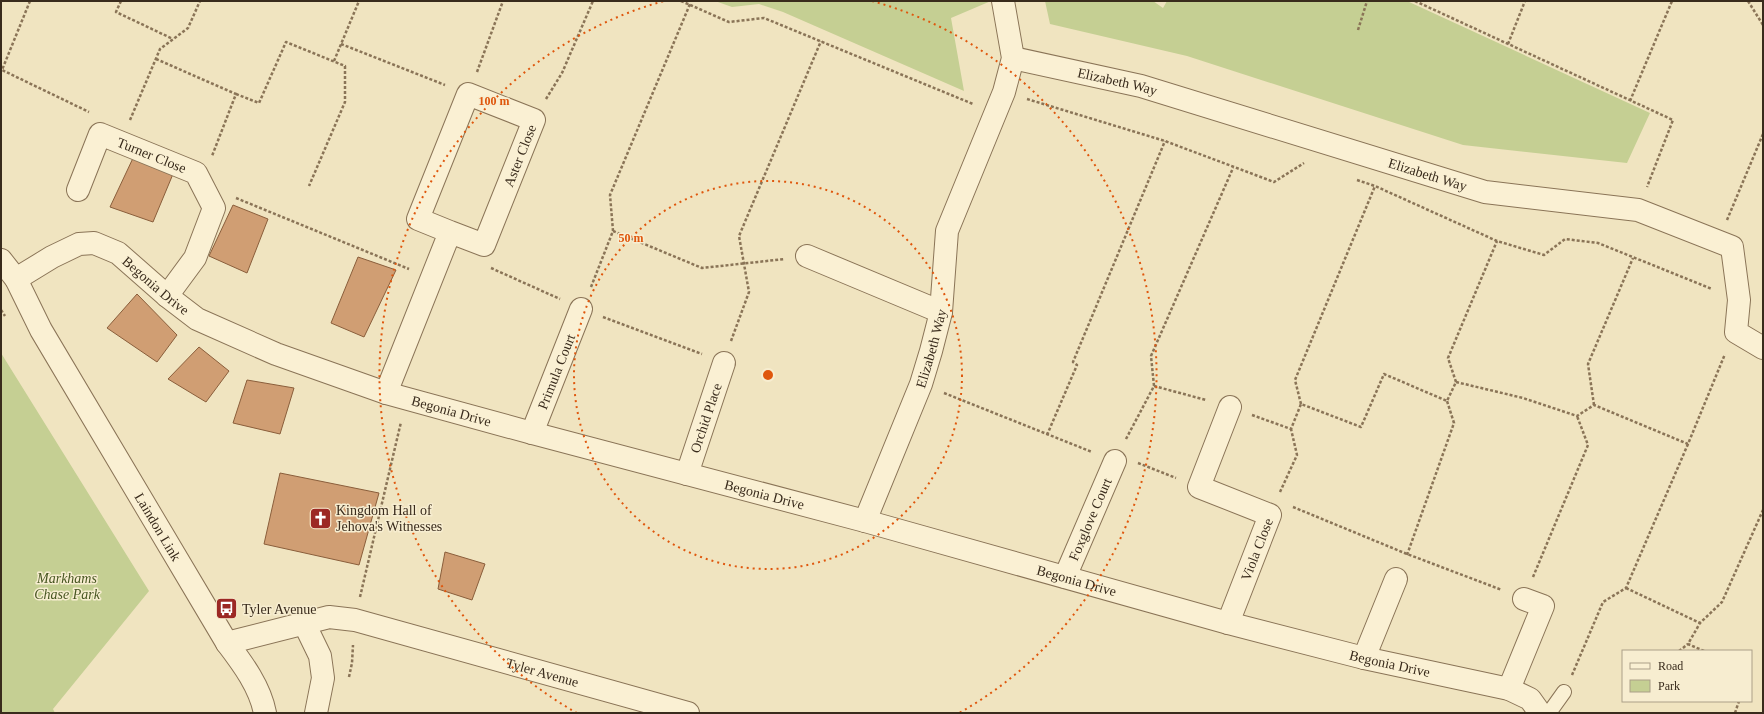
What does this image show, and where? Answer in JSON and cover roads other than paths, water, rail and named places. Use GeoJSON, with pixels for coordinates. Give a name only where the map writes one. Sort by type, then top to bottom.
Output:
{"type":"FeatureCollection","features":[{"type":"Feature","properties":{"kind":"street","name":"Elizabeth Way"},"geometry":{"type":"LineString","coordinates":[[865,521],[921,384],[942,312],[947,231],[1004,92],[1013,58],[1003,1]]}},
{"type":"Feature","properties":{"kind":"street","name":"Elizabeth Way"},"geometry":{"type":"LineString","coordinates":[[1013,58],[1141,86],[1485,192],[1638,210],[1732,247],[1739,300],[1736,332],[1763,348]]}},
{"type":"Feature","properties":{"kind":"street","name":"Aster Close"},"geometry":{"type":"LineString","coordinates":[[468,94],[534,120],[484,245],[450,232],[418,219],[468,94]]}},
{"type":"Feature","properties":{"kind":"street","name":"Turner Close"},"geometry":{"type":"LineString","coordinates":[[78,190],[100,134],[196,173],[214,208],[195,258],[167,296]]}},
{"type":"Feature","properties":{"kind":"street"},"geometry":{"type":"LineString","coordinates":[[386,393],[450,232]]}},
{"type":"Feature","properties":{"kind":"street","name":"Begonia Drive"},"geometry":{"type":"LineString","coordinates":[[16,279],[52,257],[79,244],[94,243],[118,253],[197,320],[276,354],[386,393],[865,521],[1228,623],[1364,658],[1509,689],[1530,699],[1540,713]]}},
{"type":"Feature","properties":{"kind":"street"},"geometry":{"type":"LineString","coordinates":[[807,256],[942,312]]}},
{"type":"Feature","properties":{"kind":"street","name":"Laindon Link"},"geometry":{"type":"LineString","coordinates":[[1,260],[16,279],[41,330],[227,643],[245,667],[263,703],[266,713]]}},
{"type":"Feature","properties":{"kind":"street","name":"Primula Court"},"geometry":{"type":"LineString","coordinates":[[532,433],[581,309]]}},
{"type":"Feature","properties":{"kind":"street","name":"Orchid Place"},"geometry":{"type":"LineString","coordinates":[[687,474],[724,363]]}},
{"type":"Feature","properties":{"kind":"street","name":"Viola Close"},"geometry":{"type":"LineString","coordinates":[[1228,623],[1270,515],[1199,487],[1230,407]]}},
{"type":"Feature","properties":{"kind":"street","name":"Foxglove Court"},"geometry":{"type":"LineString","coordinates":[[1065,577],[1116,458]]}},
{"type":"Feature","properties":{"kind":"street"},"geometry":{"type":"LineString","coordinates":[[1364,658],[1396,579]]}},
{"type":"Feature","properties":{"kind":"street"},"geometry":{"type":"LineString","coordinates":[[1509,689],[1543,606],[1524,599]]}},
{"type":"Feature","properties":{"kind":"street","name":"Tyler Avenue"},"geometry":{"type":"LineString","coordinates":[[304,623],[329,617],[355,620],[688,713]]}},
{"type":"Feature","properties":{"kind":"street"},"geometry":{"type":"LineString","coordinates":[[227,643],[304,623],[320,656],[323,678],[316,713]]}},
{"type":"Feature","properties":{"kind":"lane"},"geometry":{"type":"LineString","coordinates":[[1549,713],[1564,692]]}},
{"type":"Feature","properties":{"kind":"place","name":"Kingdom Hall of Jehova's Witnesses"},"geometry":{"type":"Point","coordinates":[321,518]}},
{"type":"Feature","properties":{"kind":"place","name":"Tyler Avenue"},"geometry":{"type":"Point","coordinates":[226,609]}},
{"type":"Feature","properties":{"kind":"park label","name":"Markhams Chase Park"},"geometry":{"type":"Point","coordinates":[67,586]}}]}
